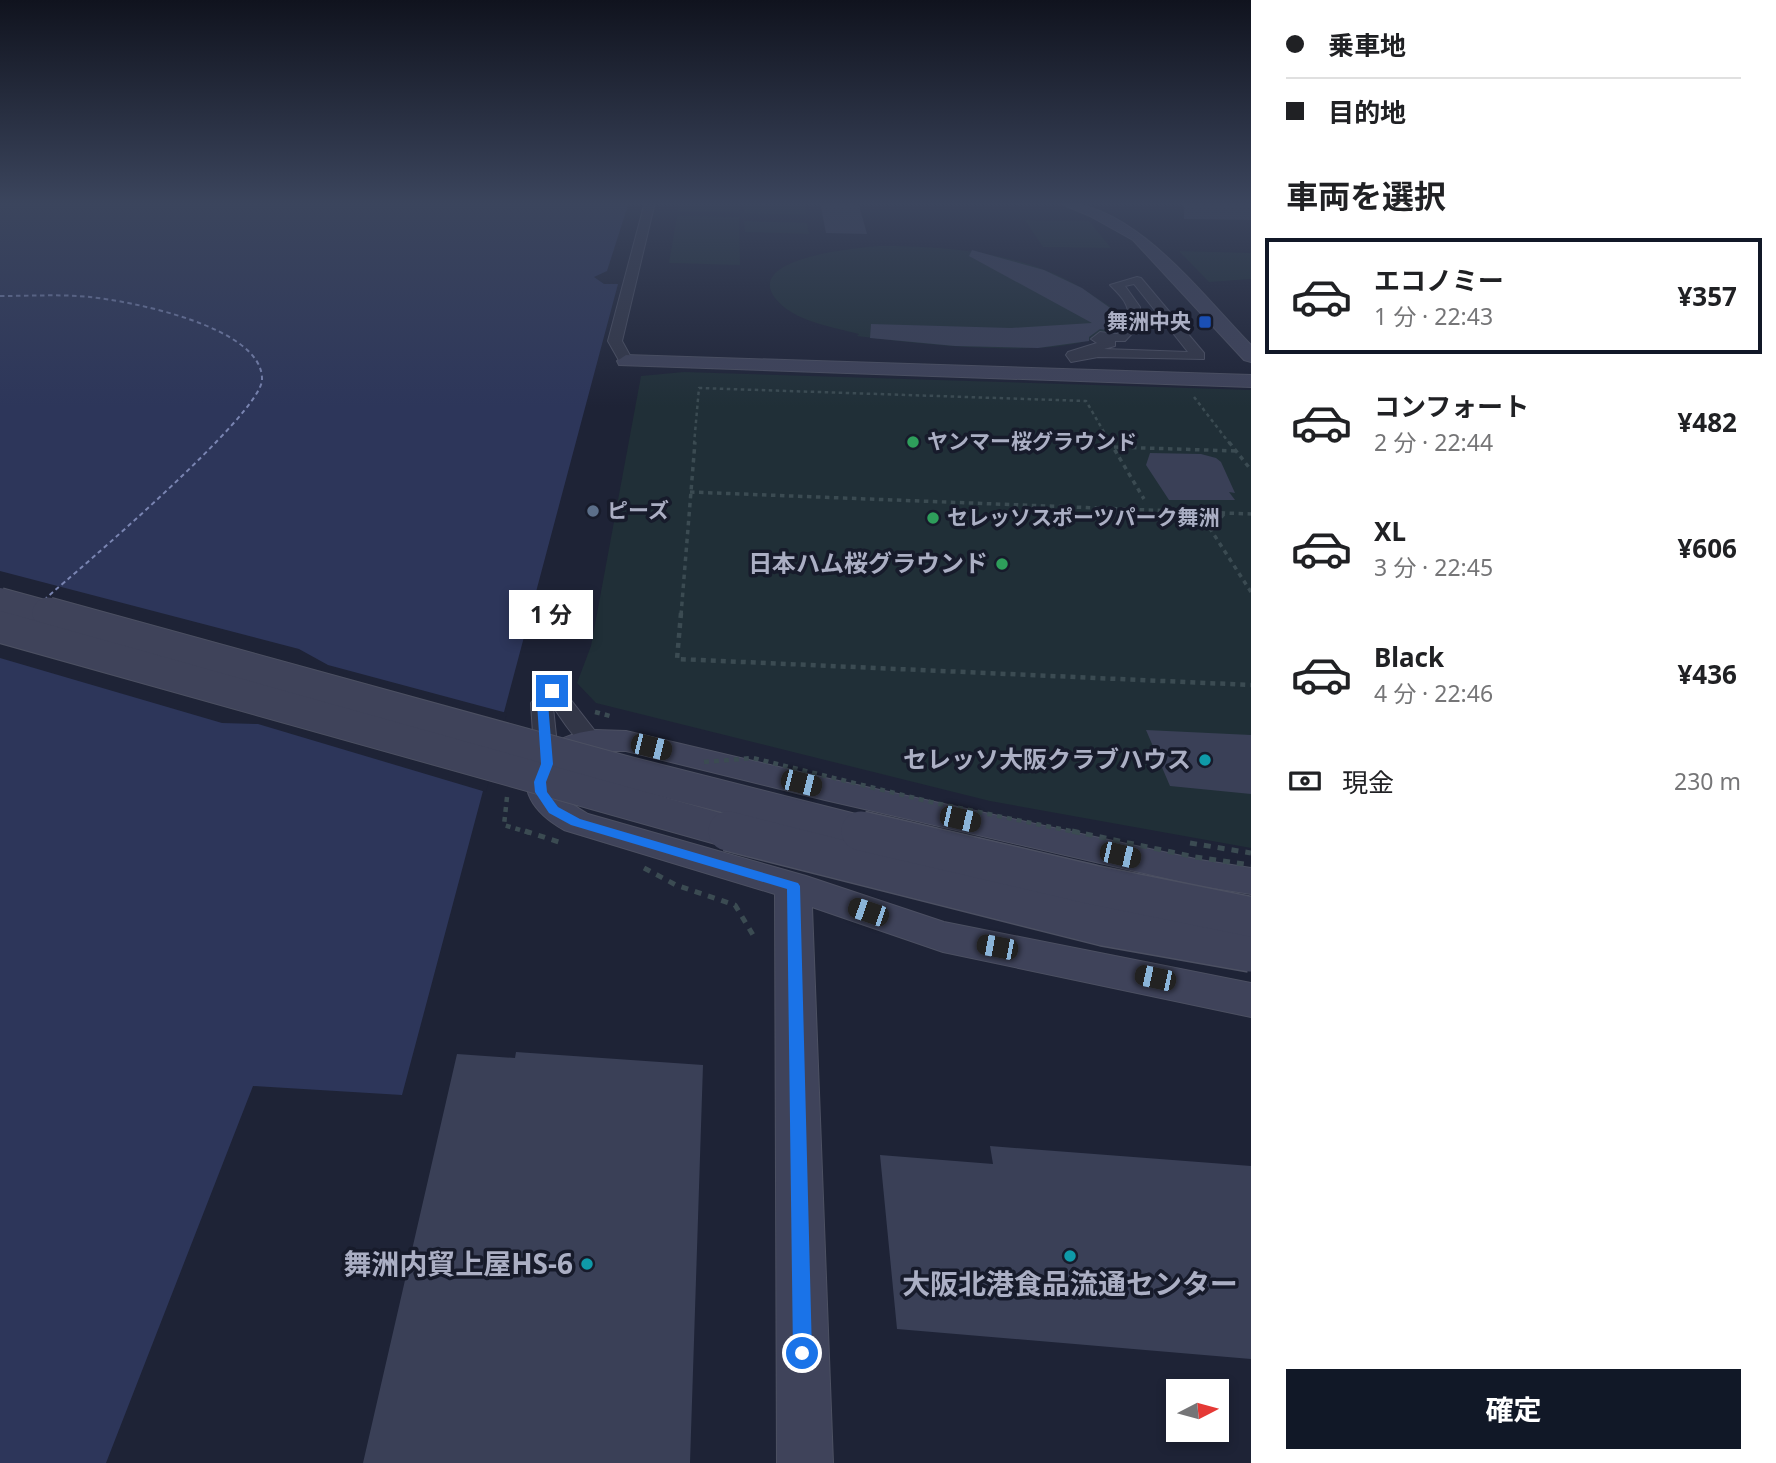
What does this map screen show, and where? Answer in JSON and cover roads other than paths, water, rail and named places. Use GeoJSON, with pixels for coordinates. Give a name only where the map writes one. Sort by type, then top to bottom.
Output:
{"type":"FeatureCollection","features":[{"type":"Feature","properties":{"kind":"street"},"geometry":{"type":"LineString","coordinates":[[633,270],[615,341],[626,360],[1251,381]]}},
{"type":"Feature","properties":{"kind":"street"},"geometry":{"type":"LineString","coordinates":[[1170,270],[1251,356]]}},
{"type":"Feature","properties":{"kind":"street"},"geometry":{"type":"LineString","coordinates":[[1137,281],[1199,356],[1098,353],[1076,359],[1073,355],[1110,343],[1098,339],[1105,335],[1120,338],[1131,328],[1115,326],[1117,322],[1134,325],[1136,314],[1127,293],[1116,285],[1137,281]]}},
{"type":"Feature","properties":{"kind":"street"},"geometry":{"type":"LineString","coordinates":[[0,600],[650,778],[818,821],[1124,893],[1251,917]]}},
{"type":"Feature","properties":{"kind":"street"},"geometry":{"type":"LineString","coordinates":[[0,627],[798,851],[1104,926],[1251,952]]}},
{"type":"Feature","properties":{"kind":"street"},"geometry":{"type":"LineString","coordinates":[[547,764],[542,703],[552,691],[592,740]]}},
{"type":"Feature","properties":{"kind":"street"},"geometry":{"type":"LineString","coordinates":[[1251,881],[1173,867],[825,789],[626,741],[592,740],[567,748],[547,764],[542,773],[541,792],[553,810],[564,817],[793,886],[943,937],[1251,1000]]}},
{"type":"Feature","properties":{"kind":"street"},"geometry":{"type":"LineString","coordinates":[[793,886],[804,1463]]}},
{"type":"Feature","properties":{"kind":"water"},"geometry":{"type":"Polygon","coordinates":[[[0,270],[607,270],[594,277],[604,284],[618,284],[402,1095],[253,1086],[106,1463],[0,1463],[0,270]]]}},
{"type":"Feature","properties":{"kind":"place","name":"舞洲中央"},"geometry":{"type":"Point","coordinates":[1205,322]}},
{"type":"Feature","properties":{"kind":"place","name":"ヤンマー桜グラウンド"},"geometry":{"type":"Point","coordinates":[913,442]}},
{"type":"Feature","properties":{"kind":"place","name":"ピーズ"},"geometry":{"type":"Point","coordinates":[593,511]}},
{"type":"Feature","properties":{"kind":"place","name":"セレッソスポーツパーク舞洲"},"geometry":{"type":"Point","coordinates":[933,518]}},
{"type":"Feature","properties":{"kind":"place","name":"日本ハム桜グラウンド"},"geometry":{"type":"Point","coordinates":[1002,564]}},
{"type":"Feature","properties":{"kind":"place","name":"セレッソ大阪クラブハウス"},"geometry":{"type":"Point","coordinates":[1205,760]}},
{"type":"Feature","properties":{"kind":"place","name":"大阪北港食品流通センター"},"geometry":{"type":"Point","coordinates":[1070,1256]}},
{"type":"Feature","properties":{"kind":"place","name":"舞洲内貿上屋HS-6"},"geometry":{"type":"Point","coordinates":[587,1264]}}]}
